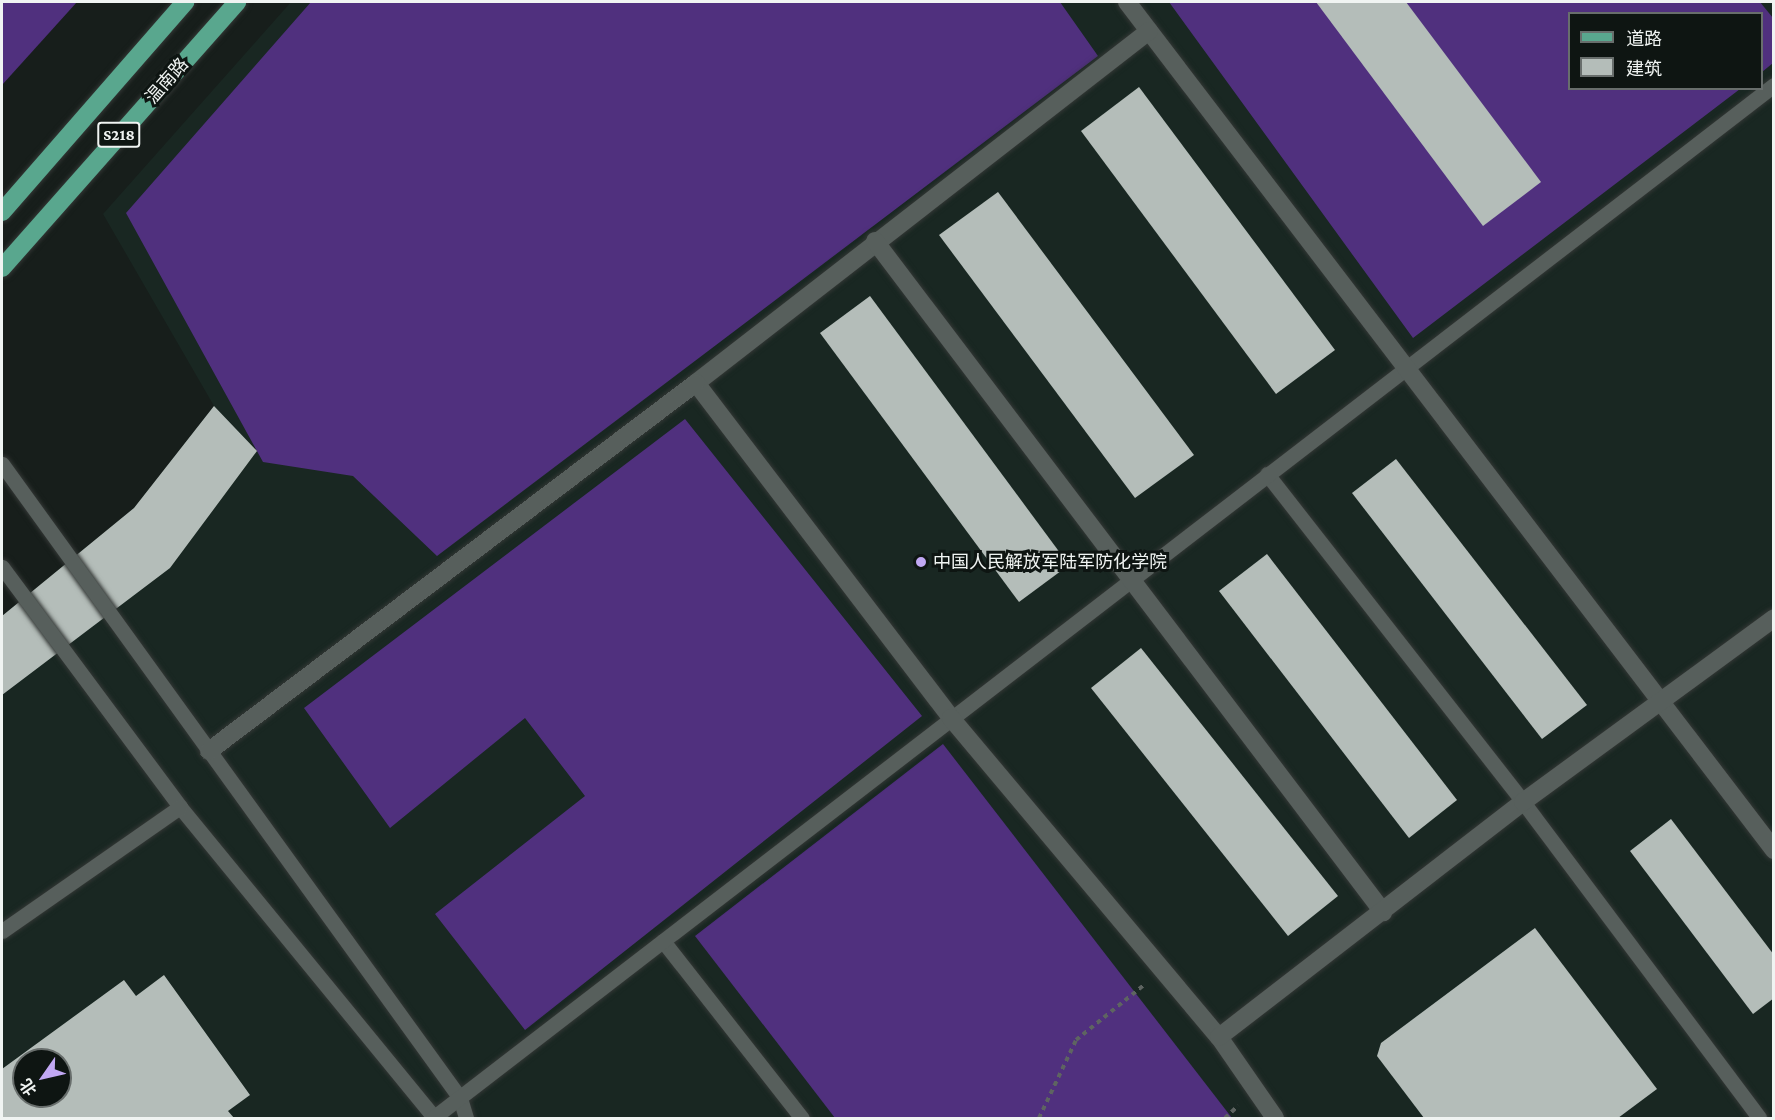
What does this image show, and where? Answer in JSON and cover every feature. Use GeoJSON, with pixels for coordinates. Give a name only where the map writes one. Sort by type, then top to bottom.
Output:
{"type":"FeatureCollection","features":[{"type":"Feature","properties":{"kind":"main road","name":"S218"},"geometry":{"type":"LineString","coordinates":[[2,212],[185,2]]}},
{"type":"Feature","properties":{"kind":"main road","name":"温南路"},"geometry":{"type":"LineString","coordinates":[[2,268],[237,2]]}},
{"type":"Feature","properties":{"kind":"street"},"geometry":{"type":"LineString","coordinates":[[1127,2],[1407,366],[1660,704],[1773,850]]}},
{"type":"Feature","properties":{"kind":"street"},"geometry":{"type":"LineString","coordinates":[[209,751],[696,383],[874,241],[1149,31]]}},
{"type":"Feature","properties":{"kind":"street"},"geometry":{"type":"LineString","coordinates":[[874,241],[1129,581],[1383,912]]}},
{"type":"Feature","properties":{"kind":"street"},"geometry":{"type":"LineString","coordinates":[[696,383],[951,718],[1219,1037],[1275,1119]]}},
{"type":"Feature","properties":{"kind":"street"},"geometry":{"type":"LineString","coordinates":[[1219,1037],[1523,802],[1660,704],[1773,618]]}},
{"type":"Feature","properties":{"kind":"lane"},"geometry":{"type":"LineString","coordinates":[[2,567],[180,807],[434,1118],[1773,85]]}},
{"type":"Feature","properties":{"kind":"lane"},"geometry":{"type":"LineString","coordinates":[[2,464],[460,1098],[466,1119]]}},
{"type":"Feature","properties":{"kind":"lane"},"geometry":{"type":"LineString","coordinates":[[1267,474],[1523,802],[1759,1119]]}},
{"type":"Feature","properties":{"kind":"lane"},"geometry":{"type":"LineString","coordinates":[[2,931],[180,807]]}},
{"type":"Feature","properties":{"kind":"lane"},"geometry":{"type":"LineString","coordinates":[[663,941],[802,1119]]}},
{"type":"Feature","properties":{"kind":"path"},"geometry":{"type":"LineString","coordinates":[[1039,1119],[1076,1040],[1163,969]]}},
{"type":"Feature","properties":{"kind":"shaded area"},"geometry":{"type":"Polygon","coordinates":[[[2,2],[77,2],[2,85],[2,2]]]}},
{"type":"Feature","properties":{"kind":"shaded area","name":"中国人民解放军陆军防化学院"},"geometry":{"type":"Polygon","coordinates":[[[291,2],[1773,2],[1773,1118],[2,1118],[2,616],[134,508],[214,406],[103,214],[291,2]]]}},
{"type":"Feature","properties":{"kind":"shaded area"},"geometry":{"type":"Polygon","coordinates":[[[311,2],[1060,2],[1098,56],[437,556],[353,476],[263,462],[126,213],[311,2]]]}},
{"type":"Feature","properties":{"kind":"shaded area"},"geometry":{"type":"Polygon","coordinates":[[[1169,2],[1760,2],[1773,18],[1773,63],[1763,71],[1763,12],[1568,12],[1568,90],[1739,90],[1413,338],[1169,2]]]}},
{"type":"Feature","properties":{"kind":"shaded area"},"geometry":{"type":"Polygon","coordinates":[[[685,419],[922,716],[525,1030],[435,914],[585,796],[525,718],[390,828],[304,708],[685,419]]]}},
{"type":"Feature","properties":{"kind":"shaded area"},"geometry":{"type":"Polygon","coordinates":[[[943,744],[1232,1118],[835,1118],[695,936],[943,744]]]}},
{"type":"Feature","properties":{"kind":"building"},"geometry":{"type":"Polygon","coordinates":[[[1316,2],[1406,2],[1541,182],[1483,226],[1316,2]]]}},
{"type":"Feature","properties":{"kind":"building"},"geometry":{"type":"Polygon","coordinates":[[[1139,87],[1335,350],[1276,394],[1081,131],[1139,87]]]}},
{"type":"Feature","properties":{"kind":"building"},"geometry":{"type":"Polygon","coordinates":[[[998,192],[1194,455],[1135,498],[939,235],[998,192]]]}},
{"type":"Feature","properties":{"kind":"building"},"geometry":{"type":"Polygon","coordinates":[[[870,296],[1069,565],[1019,602],[820,333],[870,296]]]}},
{"type":"Feature","properties":{"kind":"building"},"geometry":{"type":"Polygon","coordinates":[[[214,406],[257,451],[170,568],[2,695],[2,616],[134,508],[214,406]]]}},
{"type":"Feature","properties":{"kind":"building"},"geometry":{"type":"Polygon","coordinates":[[[1396,459],[1587,705],[1542,739],[1352,493],[1396,459]]]}},
{"type":"Feature","properties":{"kind":"building"},"geometry":{"type":"Polygon","coordinates":[[[1267,554],[1457,800],[1409,838],[1219,591],[1267,554]]]}},
{"type":"Feature","properties":{"kind":"building"},"geometry":{"type":"Polygon","coordinates":[[[1141,648],[1338,896],[1288,936],[1091,688],[1141,648]]]}},
{"type":"Feature","properties":{"kind":"building"},"geometry":{"type":"Polygon","coordinates":[[[1671,819],[1774,955],[1774,998],[1753,1014],[1630,851],[1671,819]]]}},
{"type":"Feature","properties":{"kind":"building"},"geometry":{"type":"Polygon","coordinates":[[[1535,928],[1657,1089],[1618,1118],[1424,1118],[1377,1056],[1381,1043],[1535,928]]]}},
{"type":"Feature","properties":{"kind":"building"},"geometry":{"type":"Polygon","coordinates":[[[164,975],[250,1095],[228,1111],[234,1118],[2,1118],[2,1069],[12,1062],[12,1108],[72,1108],[72,1048],[31,1048],[124,980],[136,996],[164,975]]]}},
{"type":"Feature","properties":{"kind":"place","name":"中国人民解放军陆军防化学院"},"geometry":{"type":"Point","coordinates":[921,562]}}]}
